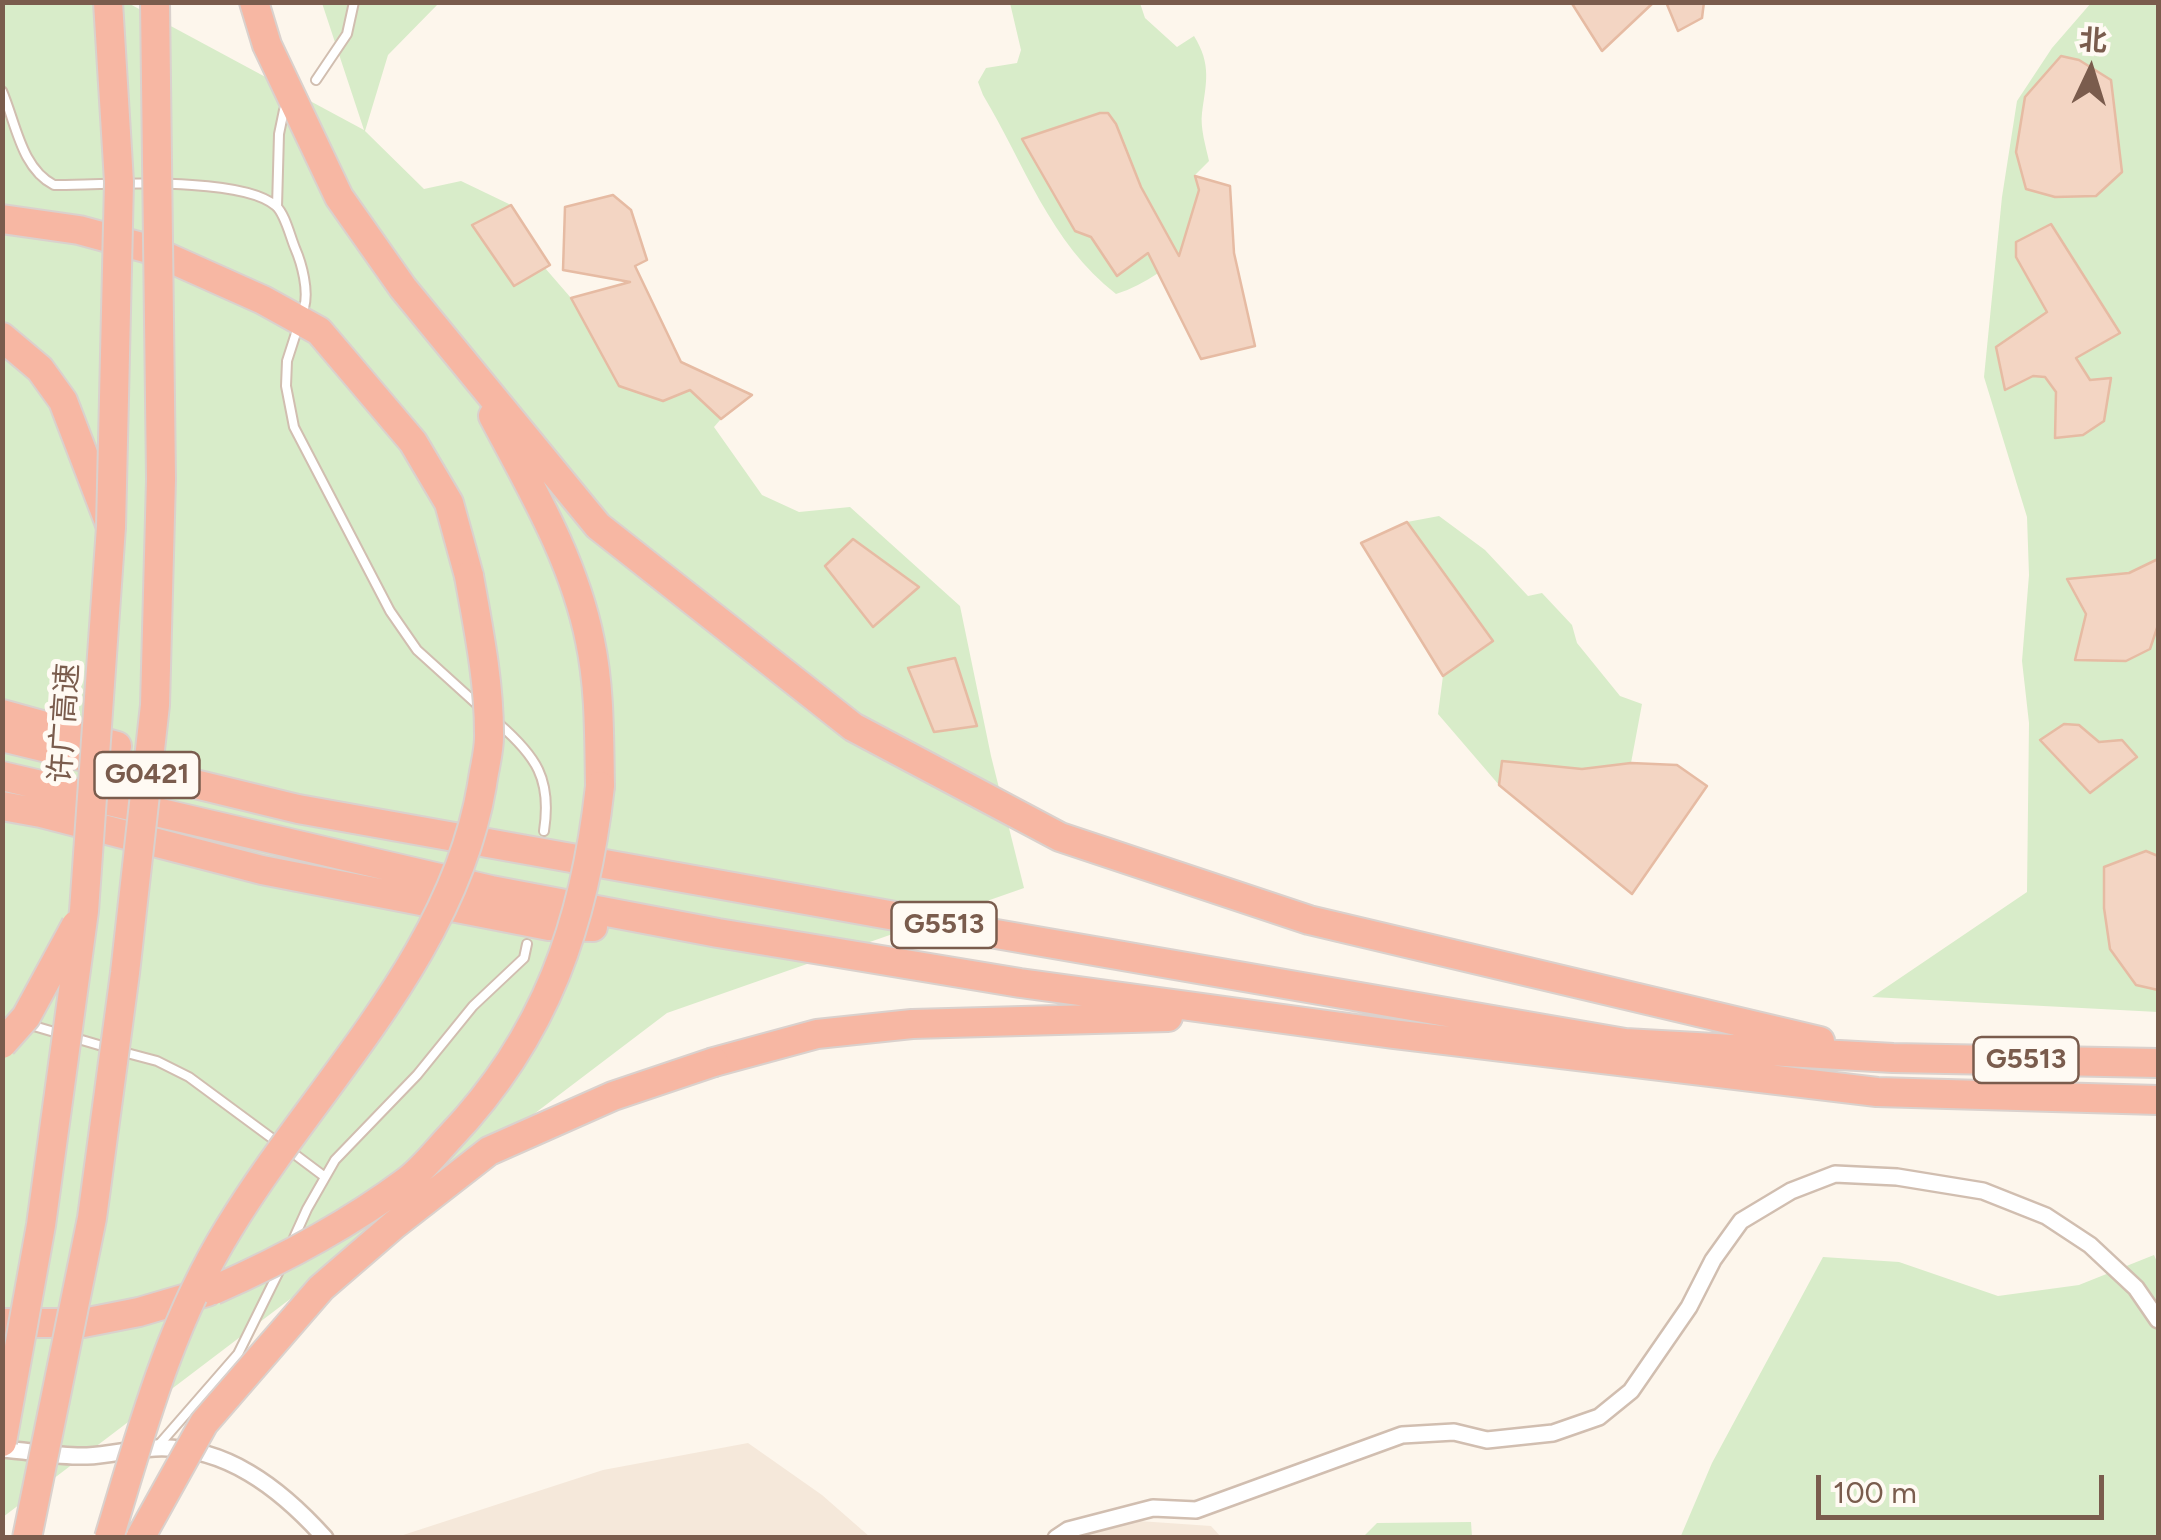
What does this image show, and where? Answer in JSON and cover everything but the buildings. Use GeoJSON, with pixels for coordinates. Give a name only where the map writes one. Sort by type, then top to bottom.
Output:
{"type":"FeatureCollection","features":[{"type":"Feature","properties":{"kind":"highway","name":"许广高速"},"geometry":{"type":"LineString","coordinates":[[2,1446],[41,1225],[84,911],[111,527],[118,182],[108,2]]}},
{"type":"Feature","properties":{"kind":"highway","name":"G0421"},"geometry":{"type":"LineString","coordinates":[[27,1538],[92,1218],[126,973],[155,705],[161,479],[155,2]]}},
{"type":"Feature","properties":{"kind":"highway"},"geometry":{"type":"LineString","coordinates":[[254,2],[268,44],[338,197],[403,288],[598,526],[853,727],[1060,837],[1309,920],[1893,1058]]}},
{"type":"Feature","properties":{"kind":"highway"},"geometry":{"type":"LineString","coordinates":[[2,219],[79,230],[149,249],[264,300],[319,332],[413,442],[450,503],[469,576],[490,736],[477,814],[447,898],[399,984],[260,1180],[227,1230],[193,1294],[156,1384],[109,1538]]}},
{"type":"Feature","properties":{"kind":"highway"},"geometry":{"type":"LineString","coordinates":[[2,337],[40,369],[63,401],[111,527]]}},
{"type":"Feature","properties":{"kind":"highway"},"geometry":{"type":"LineString","coordinates":[[2,1323],[83,1323],[139,1312],[214,1290],[276,1263],[411,1179],[469,1118],[519,1051],[554,984],[580,906],[593,848],[600,786],[599,725],[590,640],[555,534],[464,361]]}},
{"type":"Feature","properties":{"kind":"highway"},"geometry":{"type":"LineString","coordinates":[[2,714],[168,760],[298,809]]}},
{"type":"Feature","properties":{"kind":"highway","name":"G5513"},"geometry":{"type":"LineString","coordinates":[[2,736],[298,809],[1625,1043],[1893,1058],[2158,1063]]}},
{"type":"Feature","properties":{"kind":"highway","name":"G5513"},"geometry":{"type":"LineString","coordinates":[[2,776],[473,886],[699,930],[1020,983],[1877,1092],[2158,1100]]}},
{"type":"Feature","properties":{"kind":"highway"},"geometry":{"type":"LineString","coordinates":[[2,806],[262,870],[549,926],[699,930]]}},
{"type":"Feature","properties":{"kind":"highway"},"geometry":{"type":"LineString","coordinates":[[2,1044],[26,1018],[84,911]]}},
{"type":"Feature","properties":{"kind":"highway"},"geometry":{"type":"LineString","coordinates":[[140,1538],[204,1423],[320,1288],[394,1224],[489,1152],[613,1096],[714,1062],[816,1034],[912,1024],[1244,1014]]}},
{"type":"Feature","properties":{"kind":"street"},"geometry":{"type":"LineString","coordinates":[[1056,1538],[1068,1530],[1153,1508],[1196,1510],[1402,1435],[1454,1432],[1488,1440],[1553,1433],[1599,1417],[1630,1391],[1689,1307],[1714,1260],[1741,1222],[1791,1191],[1835,1174],[1897,1177],[1983,1191],[2046,1216],[2090,1245],[2136,1288],[2158,1320]]}},
{"type":"Feature","properties":{"kind":"street"},"geometry":{"type":"LineString","coordinates":[[2,1446],[83,1456],[157,1448],[219,1455],[298,1509],[324,1538]]}},
{"type":"Feature","properties":{"kind":"lane"},"geometry":{"type":"LineString","coordinates":[[316,80],[347,34],[354,2]]}},
{"type":"Feature","properties":{"kind":"lane"},"geometry":{"type":"LineString","coordinates":[[2,91],[26,157],[40,178],[54,185],[199,185],[253,194],[277,207]]}},
{"type":"Feature","properties":{"kind":"lane"},"geometry":{"type":"LineString","coordinates":[[284,110],[278,134],[277,207],[299,258],[304,308]]}},
{"type":"Feature","properties":{"kind":"lane"},"geometry":{"type":"LineString","coordinates":[[296,333],[287,362],[286,386],[294,427],[390,611],[418,650],[514,736],[542,772],[544,831]]}},
{"type":"Feature","properties":{"kind":"lane"},"geometry":{"type":"LineString","coordinates":[[157,1448],[238,1354],[267,1299],[306,1208],[335,1160],[407,1087],[474,1006],[524,958],[527,944]]}},
{"type":"Feature","properties":{"kind":"lane"},"geometry":{"type":"LineString","coordinates":[[2,1017],[157,1062],[189,1077],[326,1177]]}},
{"type":"Feature","properties":{"kind":"shaded area"},"geometry":{"type":"Polygon","coordinates":[[[748,1443],[822,1495],[870,1537],[397,1537],[603,1470],[748,1443]]]}},
{"type":"Feature","properties":{"kind":"shaded area"},"geometry":{"type":"Polygon","coordinates":[[[1110,1519],[1211,1526],[1221,1537],[1082,1538],[1110,1519]]]}},
{"type":"Feature","properties":{"kind":"green space"},"geometry":{"type":"Polygon","coordinates":[[[3,3],[128,3],[364,130],[322,3],[439,3],[388,55],[365,131],[424,189],[461,181],[511,205],[473,225],[545,268],[571,298],[621,387],[663,400],[690,390],[721,419],[714,427],[762,495],[799,512],[850,507],[960,606],[1024,888],[667,1013],[3,1517],[3,3]]]}},
{"type":"Feature","properties":{"kind":"green space"},"geometry":{"type":"Polygon","coordinates":[[[1010,3],[1140,3],[1145,18],[1177,47],[1194,36],[1200,46],[1206,74],[1202,119],[1209,161],[1195,175],[1199,187],[1186,243],[1193,243],[1158,273],[1127,290],[1116,294],[1073,251],[1040,201],[983,95],[978,82],[986,68],[1017,63],[1021,50],[1010,3]]]}},
{"type":"Feature","properties":{"kind":"green space"},"geometry":{"type":"Polygon","coordinates":[[[2091,3],[2158,3],[2158,1012],[1872,997],[2027,892],[2029,723],[2022,661],[2029,575],[2027,517],[1984,377],[2002,197],[2017,101],[2052,48],[2091,3]]]}},
{"type":"Feature","properties":{"kind":"green space"},"geometry":{"type":"Polygon","coordinates":[[[1439,516],[1485,550],[1528,596],[1542,593],[1572,625],[1577,643],[1620,696],[1642,704],[1631,763],[1582,769],[1502,761],[1499,785],[1438,714],[1443,676],[1493,641],[1407,522],[1439,516]]]}},
{"type":"Feature","properties":{"kind":"green space"},"geometry":{"type":"Polygon","coordinates":[[[2154,1255],[2158,1264],[2158,1537],[1680,1538],[1712,1463],[1823,1257],[1899,1262],[1998,1296],[2079,1285],[2154,1255]]]}},
{"type":"Feature","properties":{"kind":"green space"},"geometry":{"type":"Polygon","coordinates":[[[1471,1522],[1472,1537],[1363,1537],[1377,1523],[1471,1522]]]}}]}
